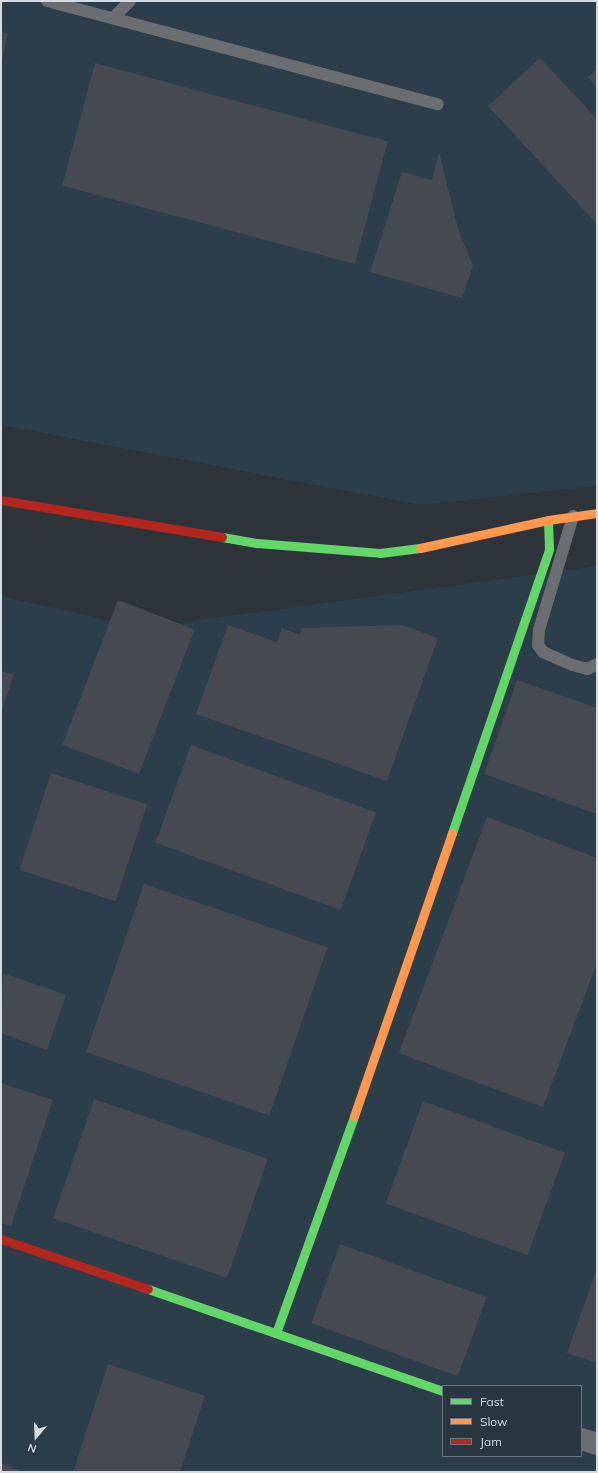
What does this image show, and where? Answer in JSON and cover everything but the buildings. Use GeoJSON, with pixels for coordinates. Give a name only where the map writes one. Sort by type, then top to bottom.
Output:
{"type":"FeatureCollection","features":[{"type":"Feature","properties":{"kind":"street"},"geometry":{"type":"LineString","coordinates":[[1,500],[257,544],[380,554],[428,547],[548,520],[597,513]]}},
{"type":"Feature","properties":{"kind":"street"},"geometry":{"type":"LineString","coordinates":[[276,1334],[380,1045],[549,549],[548,520]]}},
{"type":"Feature","properties":{"kind":"street"},"geometry":{"type":"LineString","coordinates":[[1,1239],[442,1391]]}},
{"type":"Feature","properties":{"kind":"street"},"geometry":{"type":"LineString","coordinates":[[582,1439],[597,1444]]}},
{"type":"Feature","properties":{"kind":"lane"},"geometry":{"type":"LineString","coordinates":[[47,1],[227,50],[438,104]]}},
{"type":"Feature","properties":{"kind":"lane"},"geometry":{"type":"LineString","coordinates":[[112,18],[130,1]]}},
{"type":"Feature","properties":{"kind":"lane"},"geometry":{"type":"LineString","coordinates":[[573,516],[539,630],[538,645],[543,652],[572,664],[588,668],[597,664]]}},
{"type":"Feature","properties":{"kind":"shaded area"},"geometry":{"type":"Polygon","coordinates":[[[1,1],[597,1],[597,486],[421,505],[1,425],[1,1]]]}},
{"type":"Feature","properties":{"kind":"shaded area"},"geometry":{"type":"Polygon","coordinates":[[[597,566],[597,1472],[1,1472],[1,596],[141,628],[597,566]]]}},
{"type":"Feature","properties":{"kind":"traffic: fast"},"geometry":{"type":"LineString","coordinates":[[452,833],[549,549],[548,520]]}},
{"type":"Feature","properties":{"kind":"traffic: fast"},"geometry":{"type":"LineString","coordinates":[[222,537],[257,543],[380,553],[420,548]]}},
{"type":"Feature","properties":{"kind":"traffic: fast"},"geometry":{"type":"LineString","coordinates":[[276,1333],[354,1116]]}},
{"type":"Feature","properties":{"kind":"traffic: fast"},"geometry":{"type":"LineString","coordinates":[[148,1289],[442,1391]]}},
{"type":"Feature","properties":{"kind":"traffic: slow"},"geometry":{"type":"LineString","coordinates":[[420,548],[548,520],[597,513]]}},
{"type":"Feature","properties":{"kind":"traffic: slow"},"geometry":{"type":"LineString","coordinates":[[354,1116],[452,833]]}},
{"type":"Feature","properties":{"kind":"traffic: jam"},"geometry":{"type":"LineString","coordinates":[[1,500],[222,537]]}},
{"type":"Feature","properties":{"kind":"traffic: jam"},"geometry":{"type":"LineString","coordinates":[[1,1239],[148,1289]]}}]}
